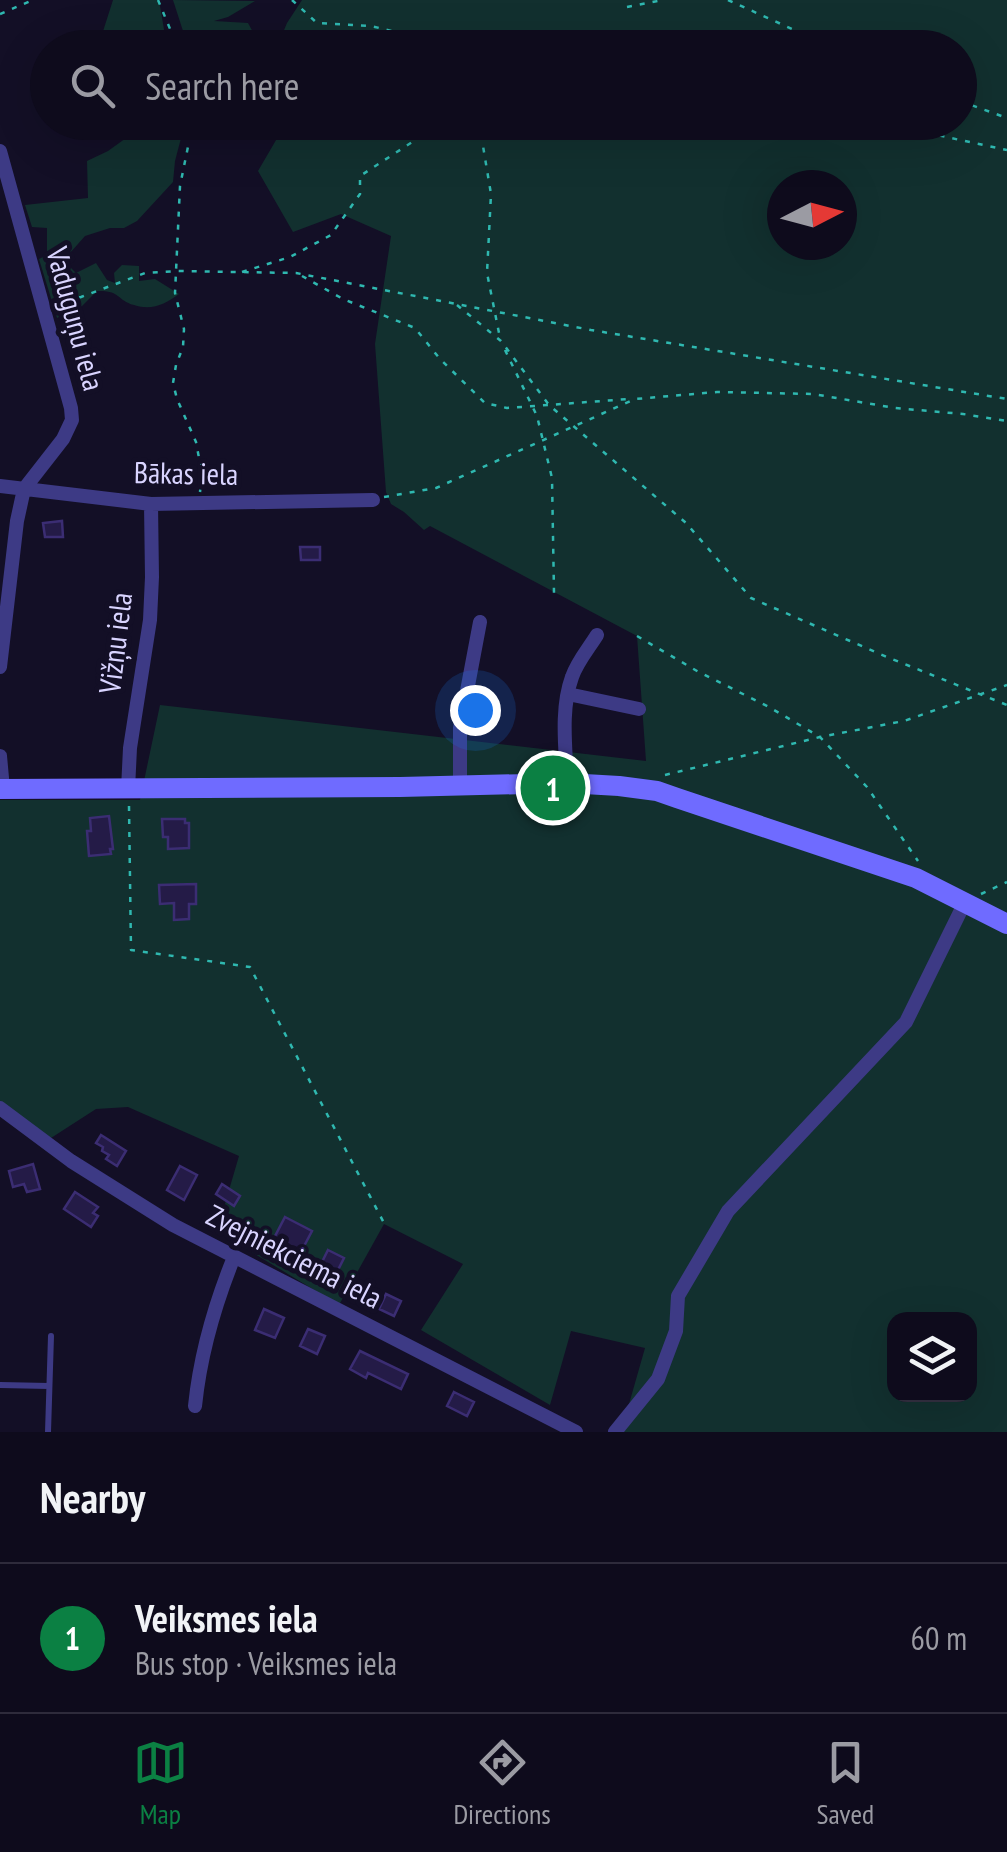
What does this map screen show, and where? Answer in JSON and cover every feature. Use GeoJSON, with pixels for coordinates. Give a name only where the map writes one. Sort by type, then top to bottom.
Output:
{"type":"FeatureCollection","features":[{"type":"Feature","properties":{"kind":"main road"},"geometry":{"type":"LineString","coordinates":[[2,789],[619,786],[656,791],[885,867],[936,886],[1007,924]]}},
{"type":"Feature","properties":{"kind":"street","name":"Vaduguņu iela"},"geometry":{"type":"LineString","coordinates":[[0,151],[6,195],[43,307],[72,420],[63,439],[24,488],[0,667]]}},
{"type":"Feature","properties":{"kind":"street","name":"Bākas iela"},"geometry":{"type":"LineString","coordinates":[[0,486],[150,504],[373,500]]}},
{"type":"Feature","properties":{"kind":"street","name":"Vižņu iela"},"geometry":{"type":"LineString","coordinates":[[128,789],[130,748],[150,620],[150,504]]}},
{"type":"Feature","properties":{"kind":"street"},"geometry":{"type":"LineString","coordinates":[[460,786],[460,728],[480,622]]}},
{"type":"Feature","properties":{"kind":"street"},"geometry":{"type":"LineString","coordinates":[[566,784],[568,694],[572,676],[597,635]]}},
{"type":"Feature","properties":{"kind":"street"},"geometry":{"type":"LineString","coordinates":[[568,694],[639,709]]}},
{"type":"Feature","properties":{"kind":"street"},"geometry":{"type":"LineString","coordinates":[[0,756],[2,789]]}},
{"type":"Feature","properties":{"kind":"street"},"geometry":{"type":"LineString","coordinates":[[616,1432],[658,1379],[676,1332],[678,1296],[728,1212],[906,1022],[966,902]]}},
{"type":"Feature","properties":{"kind":"street","name":"Zvejniekciema iela"},"geometry":{"type":"LineString","coordinates":[[0,1108],[72,1161],[173,1225],[576,1432]]}},
{"type":"Feature","properties":{"kind":"street"},"geometry":{"type":"LineString","coordinates":[[195,1406],[197,1383],[234,1258]]}},
{"type":"Feature","properties":{"kind":"lane"},"geometry":{"type":"LineString","coordinates":[[48,1432],[51,1336]]}},
{"type":"Feature","properties":{"kind":"lane"},"geometry":{"type":"LineString","coordinates":[[0,1384],[49,1386]]}},
{"type":"Feature","properties":{"kind":"path"},"geometry":{"type":"LineString","coordinates":[[0,14],[33,0]]}},
{"type":"Feature","properties":{"kind":"path"},"geometry":{"type":"LineString","coordinates":[[158,0],[170,30]]}},
{"type":"Feature","properties":{"kind":"path"},"geometry":{"type":"LineString","coordinates":[[292,0],[317,23],[388,30]]}},
{"type":"Feature","properties":{"kind":"path"},"geometry":{"type":"LineString","coordinates":[[627,6],[663,0]]}},
{"type":"Feature","properties":{"kind":"path"},"geometry":{"type":"LineString","coordinates":[[728,0],[794,30]]}},
{"type":"Feature","properties":{"kind":"path"},"geometry":{"type":"LineString","coordinates":[[977,107],[1007,118]]}},
{"type":"Feature","properties":{"kind":"path"},"geometry":{"type":"LineString","coordinates":[[189,140],[180,186],[175,293],[184,329],[183,348],[173,383],[196,442],[202,474],[198,503]]}},
{"type":"Feature","properties":{"kind":"path"},"geometry":{"type":"LineString","coordinates":[[236,274],[290,257],[331,235],[360,194],[360,176],[415,140]]}},
{"type":"Feature","properties":{"kind":"path"},"geometry":{"type":"LineString","coordinates":[[482,140],[491,194],[487,272],[501,341],[533,406],[552,478],[554,593]]}},
{"type":"Feature","properties":{"kind":"path"},"geometry":{"type":"LineString","coordinates":[[960,140],[1007,150]]}},
{"type":"Feature","properties":{"kind":"path"},"geometry":{"type":"LineString","coordinates":[[43,307],[145,273],[296,273],[591,330],[1007,399]]}},
{"type":"Feature","properties":{"kind":"path"},"geometry":{"type":"LineString","coordinates":[[296,273],[344,300],[415,328],[440,360],[485,403],[507,408],[717,392],[814,394],[1007,421]]}},
{"type":"Feature","properties":{"kind":"path"},"geometry":{"type":"LineString","coordinates":[[456,304],[501,341],[548,405],[686,523],[751,598],[1007,705]]}},
{"type":"Feature","properties":{"kind":"path"},"geometry":{"type":"LineString","coordinates":[[373,500],[436,488],[635,398]]}},
{"type":"Feature","properties":{"kind":"path"},"geometry":{"type":"LineString","coordinates":[[638,636],[820,738],[867,786],[936,886]]}},
{"type":"Feature","properties":{"kind":"path"},"geometry":{"type":"LineString","coordinates":[[656,777],[904,721],[1007,685]]}},
{"type":"Feature","properties":{"kind":"path"},"geometry":{"type":"LineString","coordinates":[[128,789],[130,950],[250,968],[384,1223]]}},
{"type":"Feature","properties":{"kind":"path"},"geometry":{"type":"LineString","coordinates":[[966,902],[1007,882]]}},
{"type":"Feature","properties":{"kind":"green space"},"geometry":{"type":"Polygon","coordinates":[[[113,0],[159,0],[164,30],[103,30],[113,0]]]}},
{"type":"Feature","properties":{"kind":"green space"},"geometry":{"type":"Polygon","coordinates":[[[173,0],[255,1],[214,21],[248,23],[252,30],[183,30],[173,0]]]}},
{"type":"Feature","properties":{"kind":"green space"},"geometry":{"type":"Polygon","coordinates":[[[302,0],[1007,0],[1007,1432],[621,1432],[645,1348],[571,1331],[550,1405],[421,1330],[463,1264],[384,1224],[339,1305],[217,1231],[239,1156],[128,1107],[96,1109],[51,1138],[23,1118],[0,1117],[0,800],[140,800],[160,705],[646,761],[637,636],[430,526],[424,530],[391,504],[386,492],[375,344],[391,236],[341,214],[293,232],[258,171],[276,140],[977,140],[977,30],[284,30],[302,0]]]}},
{"type":"Feature","properties":{"kind":"green space"},"geometry":{"type":"Polygon","coordinates":[[[123,140],[181,140],[173,182],[137,221],[124,228],[85,236],[70,253],[68,265],[76,273],[96,263],[107,280],[115,283],[114,273],[122,265],[139,266],[139,281],[155,279],[179,294],[152,307],[141,307],[110,292],[97,291],[81,307],[57,318],[39,259],[47,255],[47,228],[32,227],[25,205],[88,198],[87,161],[123,140]]]}},
{"type":"Feature","properties":{"kind":"building"},"geometry":{"type":"Polygon","coordinates":[[[62,521],[63,537],[45,537],[43,523],[62,521]]]}},
{"type":"Feature","properties":{"kind":"building"},"geometry":{"type":"Polygon","coordinates":[[[300,547],[320,547],[320,560],[301,560],[300,547]]]}},
{"type":"Feature","properties":{"kind":"building"},"geometry":{"type":"Polygon","coordinates":[[[109,816],[111,854],[89,856],[90,818],[109,816]]]}},
{"type":"Feature","properties":{"kind":"building"},"geometry":{"type":"Polygon","coordinates":[[[162,819],[185,819],[189,823],[189,848],[168,849],[162,819]]]}},
{"type":"Feature","properties":{"kind":"building"},"geometry":{"type":"Polygon","coordinates":[[[196,884],[196,904],[189,904],[189,919],[174,920],[174,903],[160,904],[159,885],[196,884]]]}},
{"type":"Feature","properties":{"kind":"building"},"geometry":{"type":"Polygon","coordinates":[[[101,1135],[126,1151],[117,1166],[106,1159],[109,1155],[96,1143],[101,1135]]]}},
{"type":"Feature","properties":{"kind":"building"},"geometry":{"type":"Polygon","coordinates":[[[33,1164],[40,1189],[27,1192],[24,1184],[13,1187],[9,1171],[33,1164]]]}},
{"type":"Feature","properties":{"kind":"building"},"geometry":{"type":"Polygon","coordinates":[[[180,1166],[197,1175],[184,1200],[167,1190],[180,1166]]]}},
{"type":"Feature","properties":{"kind":"building"},"geometry":{"type":"Polygon","coordinates":[[[222,1184],[240,1196],[234,1206],[216,1194],[222,1184]]]}},
{"type":"Feature","properties":{"kind":"building"},"geometry":{"type":"Polygon","coordinates":[[[75,1192],[98,1207],[91,1227],[64,1209],[75,1192]]]}},
{"type":"Feature","properties":{"kind":"building"},"geometry":{"type":"Polygon","coordinates":[[[285,1217],[312,1231],[294,1265],[278,1256],[283,1247],[272,1242],[285,1217]]]}},
{"type":"Feature","properties":{"kind":"building"},"geometry":{"type":"Polygon","coordinates":[[[328,1250],[344,1258],[332,1282],[316,1274],[328,1250]]]}},
{"type":"Feature","properties":{"kind":"building"},"geometry":{"type":"Polygon","coordinates":[[[386,1294],[401,1301],[394,1316],[379,1309],[386,1294]]]}},
{"type":"Feature","properties":{"kind":"building"},"geometry":{"type":"Polygon","coordinates":[[[264,1309],[284,1318],[275,1338],[255,1330],[264,1309]]]}},
{"type":"Feature","properties":{"kind":"building"},"geometry":{"type":"Polygon","coordinates":[[[308,1329],[325,1336],[317,1354],[300,1346],[308,1329]]]}},
{"type":"Feature","properties":{"kind":"building"},"geometry":{"type":"Polygon","coordinates":[[[360,1351],[408,1374],[401,1389],[350,1369],[360,1351]]]}},
{"type":"Feature","properties":{"kind":"building"},"geometry":{"type":"Polygon","coordinates":[[[454,1392],[474,1402],[467,1416],[447,1406],[454,1392]]]}},
{"type":"Feature","properties":{"kind":"place","name":"Veiksmes iela"},"geometry":{"type":"Point","coordinates":[553,788]}}]}
